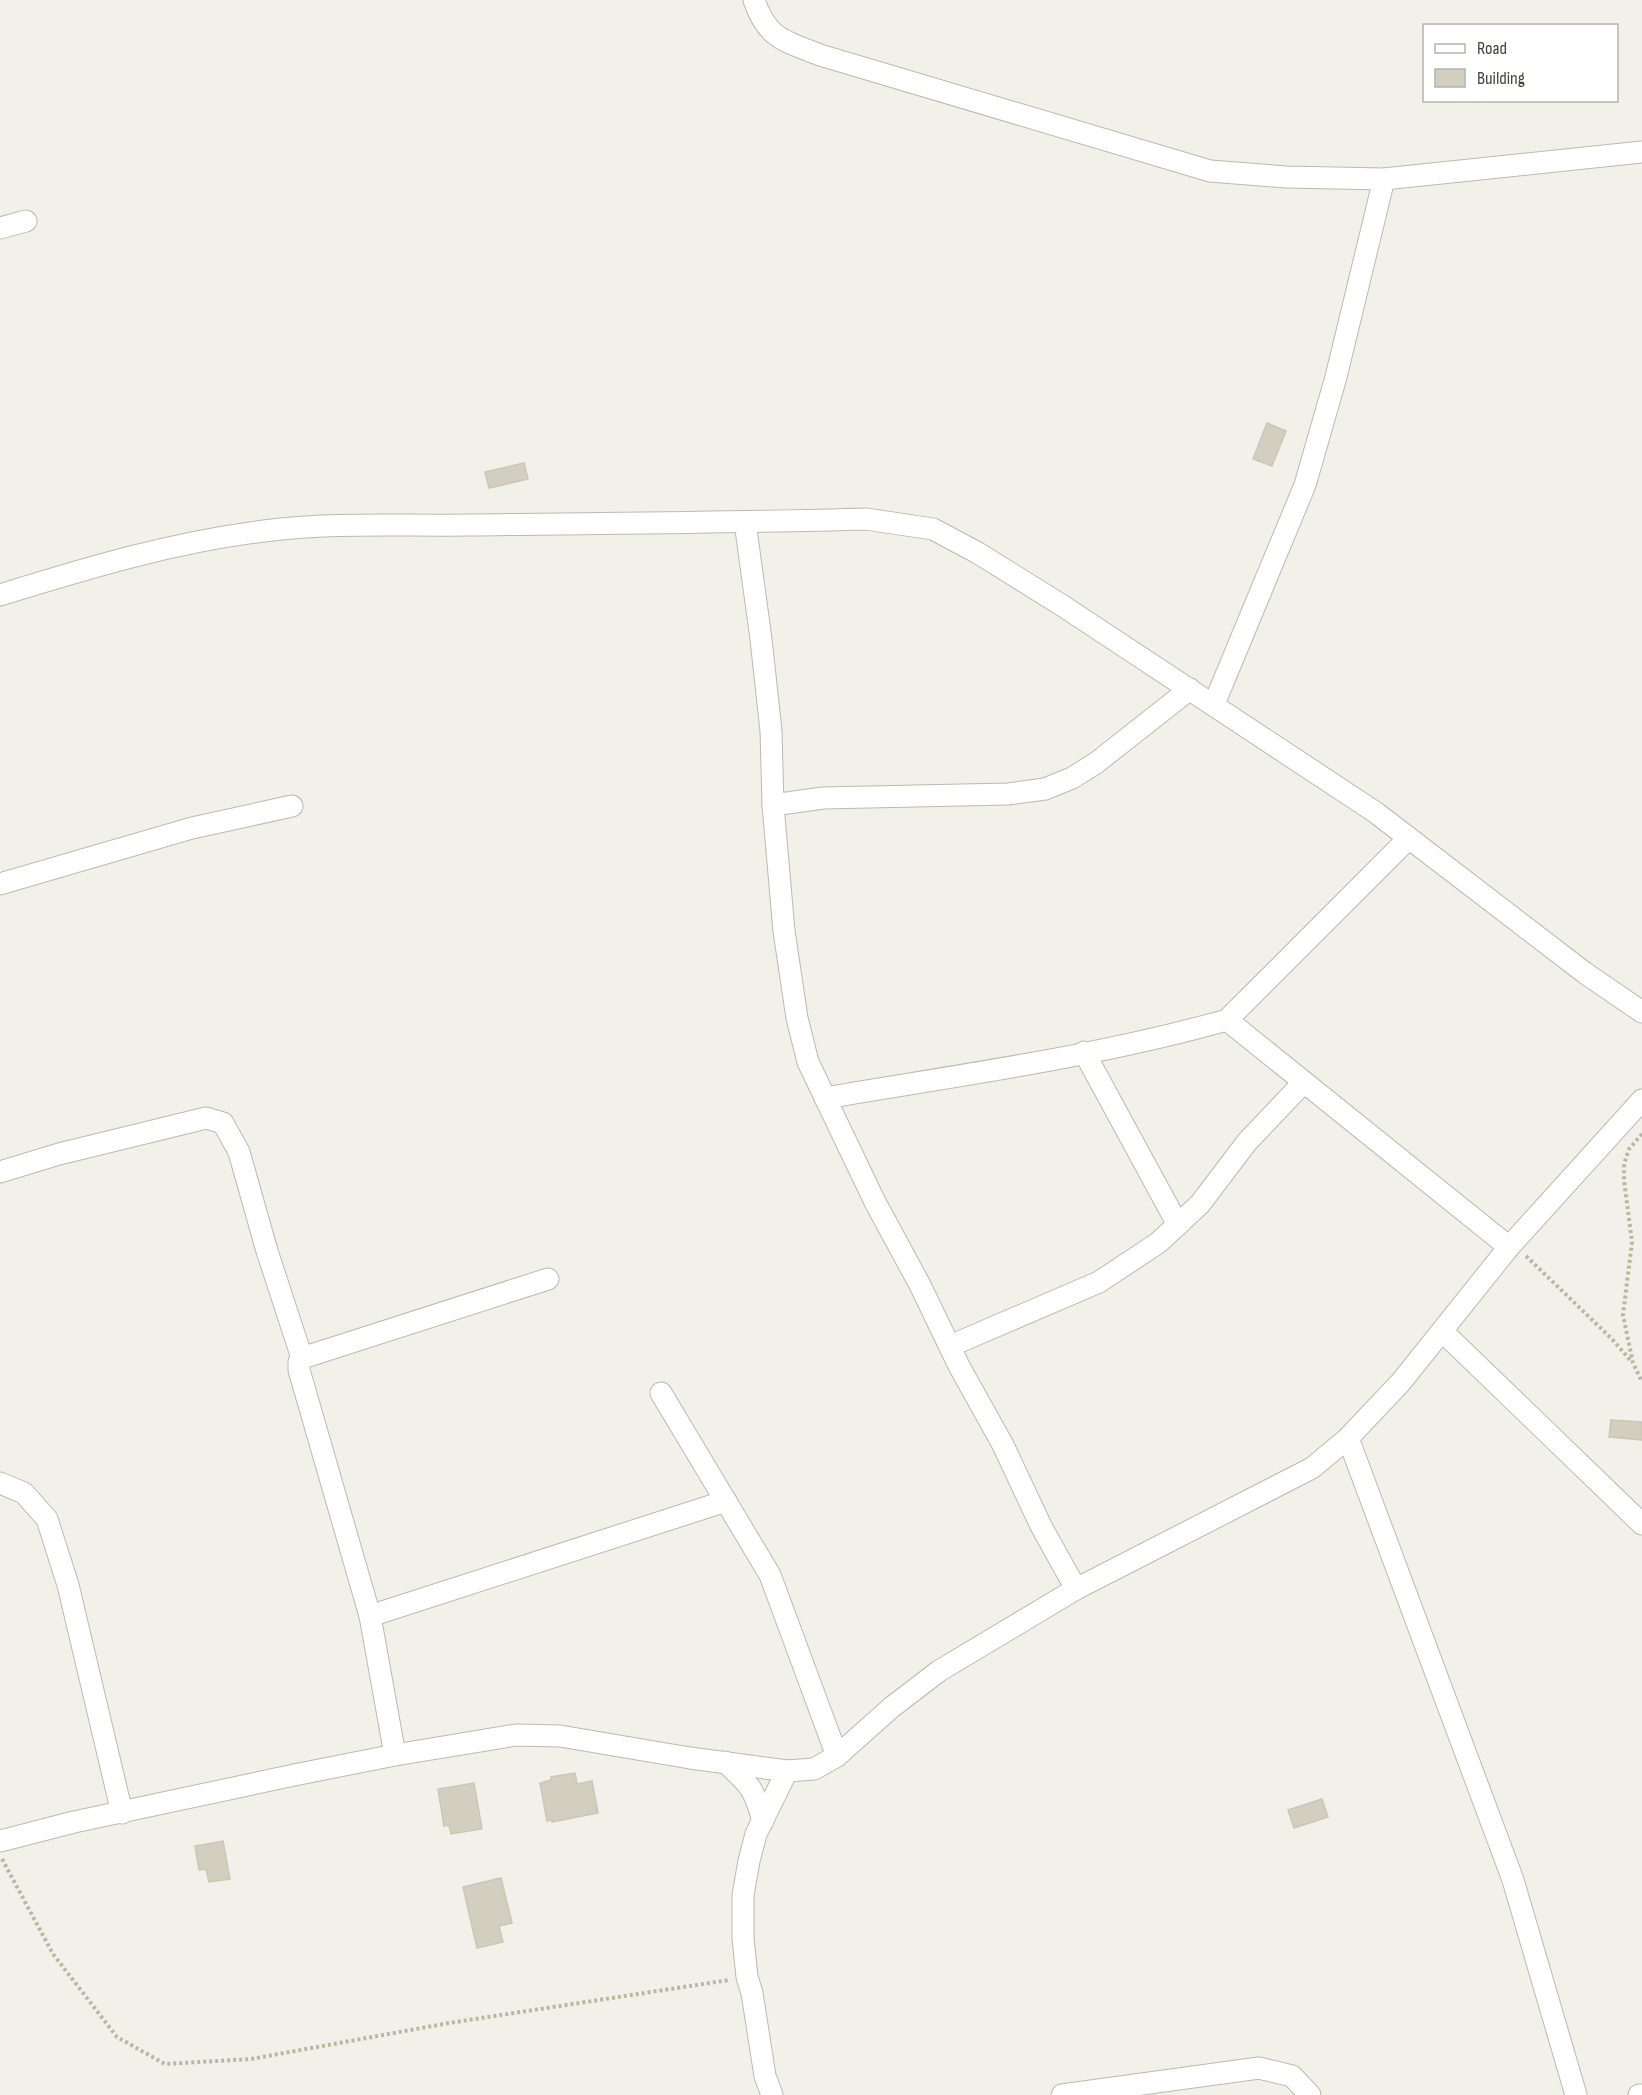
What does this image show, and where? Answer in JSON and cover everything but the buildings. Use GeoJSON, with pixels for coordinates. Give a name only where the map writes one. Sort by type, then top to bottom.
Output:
{"type":"FeatureCollection","features":[{"type":"Feature","properties":{"kind":"street"},"geometry":{"type":"LineString","coordinates":[[754,0],[762,22],[782,40],[820,55],[1210,171],[1286,177],[1384,179],[1642,152]]}},
{"type":"Feature","properties":{"kind":"street"},"geometry":{"type":"LineString","coordinates":[[1214,704],[1305,485],[1336,377],[1384,179]]}},
{"type":"Feature","properties":{"kind":"street"},"geometry":{"type":"LineString","coordinates":[[0,228],[26,221]]}},
{"type":"Feature","properties":{"kind":"street"},"geometry":{"type":"LineString","coordinates":[[0,595],[172,546],[264,531],[341,525],[866,519],[933,529],[987,559],[1214,704],[1375,812],[1585,973],[1642,1012]]}},
{"type":"Feature","properties":{"kind":"street"},"geometry":{"type":"LineString","coordinates":[[745,522],[771,731],[772,805],[784,931],[797,1018],[808,1062],[875,1202],[1003,1445],[1041,1526],[1076,1589]]}},
{"type":"Feature","properties":{"kind":"street"},"geometry":{"type":"LineString","coordinates":[[772,805],[823,798],[1008,794],[1045,789],[1072,778],[1096,763],[1190,689]]}},
{"type":"Feature","properties":{"kind":"street"},"geometry":{"type":"LineString","coordinates":[[0,884],[192,828],[292,806]]}},
{"type":"Feature","properties":{"kind":"street"},"geometry":{"type":"LineString","coordinates":[[825,1098],[1084,1052],[1189,1031],[1227,1020],[1409,838]]}},
{"type":"Feature","properties":{"kind":"street"},"geometry":{"type":"LineString","coordinates":[[1227,1020],[1511,1244]]}},
{"type":"Feature","properties":{"kind":"street"},"geometry":{"type":"LineString","coordinates":[[1084,1052],[1178,1225]]}},
{"type":"Feature","properties":{"kind":"street"},"geometry":{"type":"LineString","coordinates":[[950,1346],[1099,1282],[1158,1243],[1200,1204],[1247,1142],[1304,1082]]}},
{"type":"Feature","properties":{"kind":"street"},"geometry":{"type":"LineString","coordinates":[[0,1841],[395,1755],[516,1735],[560,1736],[787,1770],[814,1769],[837,1756],[892,1707],[939,1671],[1076,1589],[1312,1468],[1348,1438],[1401,1382],[1511,1244],[1642,1100]]}},
{"type":"Feature","properties":{"kind":"street"},"geometry":{"type":"LineString","coordinates":[[0,1172],[59,1154],[206,1118],[223,1123],[239,1152],[267,1251],[302,1358]]}},
{"type":"Feature","properties":{"kind":"street"},"geometry":{"type":"LineString","coordinates":[[395,1755],[370,1616],[299,1370],[299,1362],[302,1358],[548,1279]]}},
{"type":"Feature","properties":{"kind":"street"},"geometry":{"type":"LineString","coordinates":[[1442,1331],[1642,1524]]}},
{"type":"Feature","properties":{"kind":"street"},"geometry":{"type":"LineString","coordinates":[[662,1393],[770,1575],[837,1756]]}},
{"type":"Feature","properties":{"kind":"street"},"geometry":{"type":"LineString","coordinates":[[1348,1438],[1513,1880],[1576,2095]]}},
{"type":"Feature","properties":{"kind":"street"},"geometry":{"type":"LineString","coordinates":[[0,1483],[24,1493],[47,1519],[68,1585],[122,1813]]}},
{"type":"Feature","properties":{"kind":"street"},"geometry":{"type":"LineString","coordinates":[[370,1616],[726,1501]]}},
{"type":"Feature","properties":{"kind":"street"},"geometry":{"type":"LineString","coordinates":[[725,1762],[750,1786],[763,1821]]}},
{"type":"Feature","properties":{"kind":"street"},"geometry":{"type":"LineString","coordinates":[[754,2095],[768,2086],[752,1993],[747,1977],[743,1938],[743,1894],[756,1834],[787,1770]]}},
{"type":"Feature","properties":{"kind":"street"},"geometry":{"type":"LineString","coordinates":[[1062,2095],[1259,2068],[1292,2076],[1310,2095]]}},
{"type":"Feature","properties":{"kind":"path"},"geometry":{"type":"LineString","coordinates":[[1633,1364],[1623,1315],[1632,1242],[1624,1171],[1629,1149],[1642,1133]]}},
{"type":"Feature","properties":{"kind":"path"},"geometry":{"type":"LineString","coordinates":[[1511,1244],[1612,1339],[1633,1364],[1642,1382]]}},
{"type":"Feature","properties":{"kind":"path"},"geometry":{"type":"LineString","coordinates":[[0,1856],[53,1954],[117,2037],[165,2064],[251,2059],[449,2023],[747,1977]]}}]}
